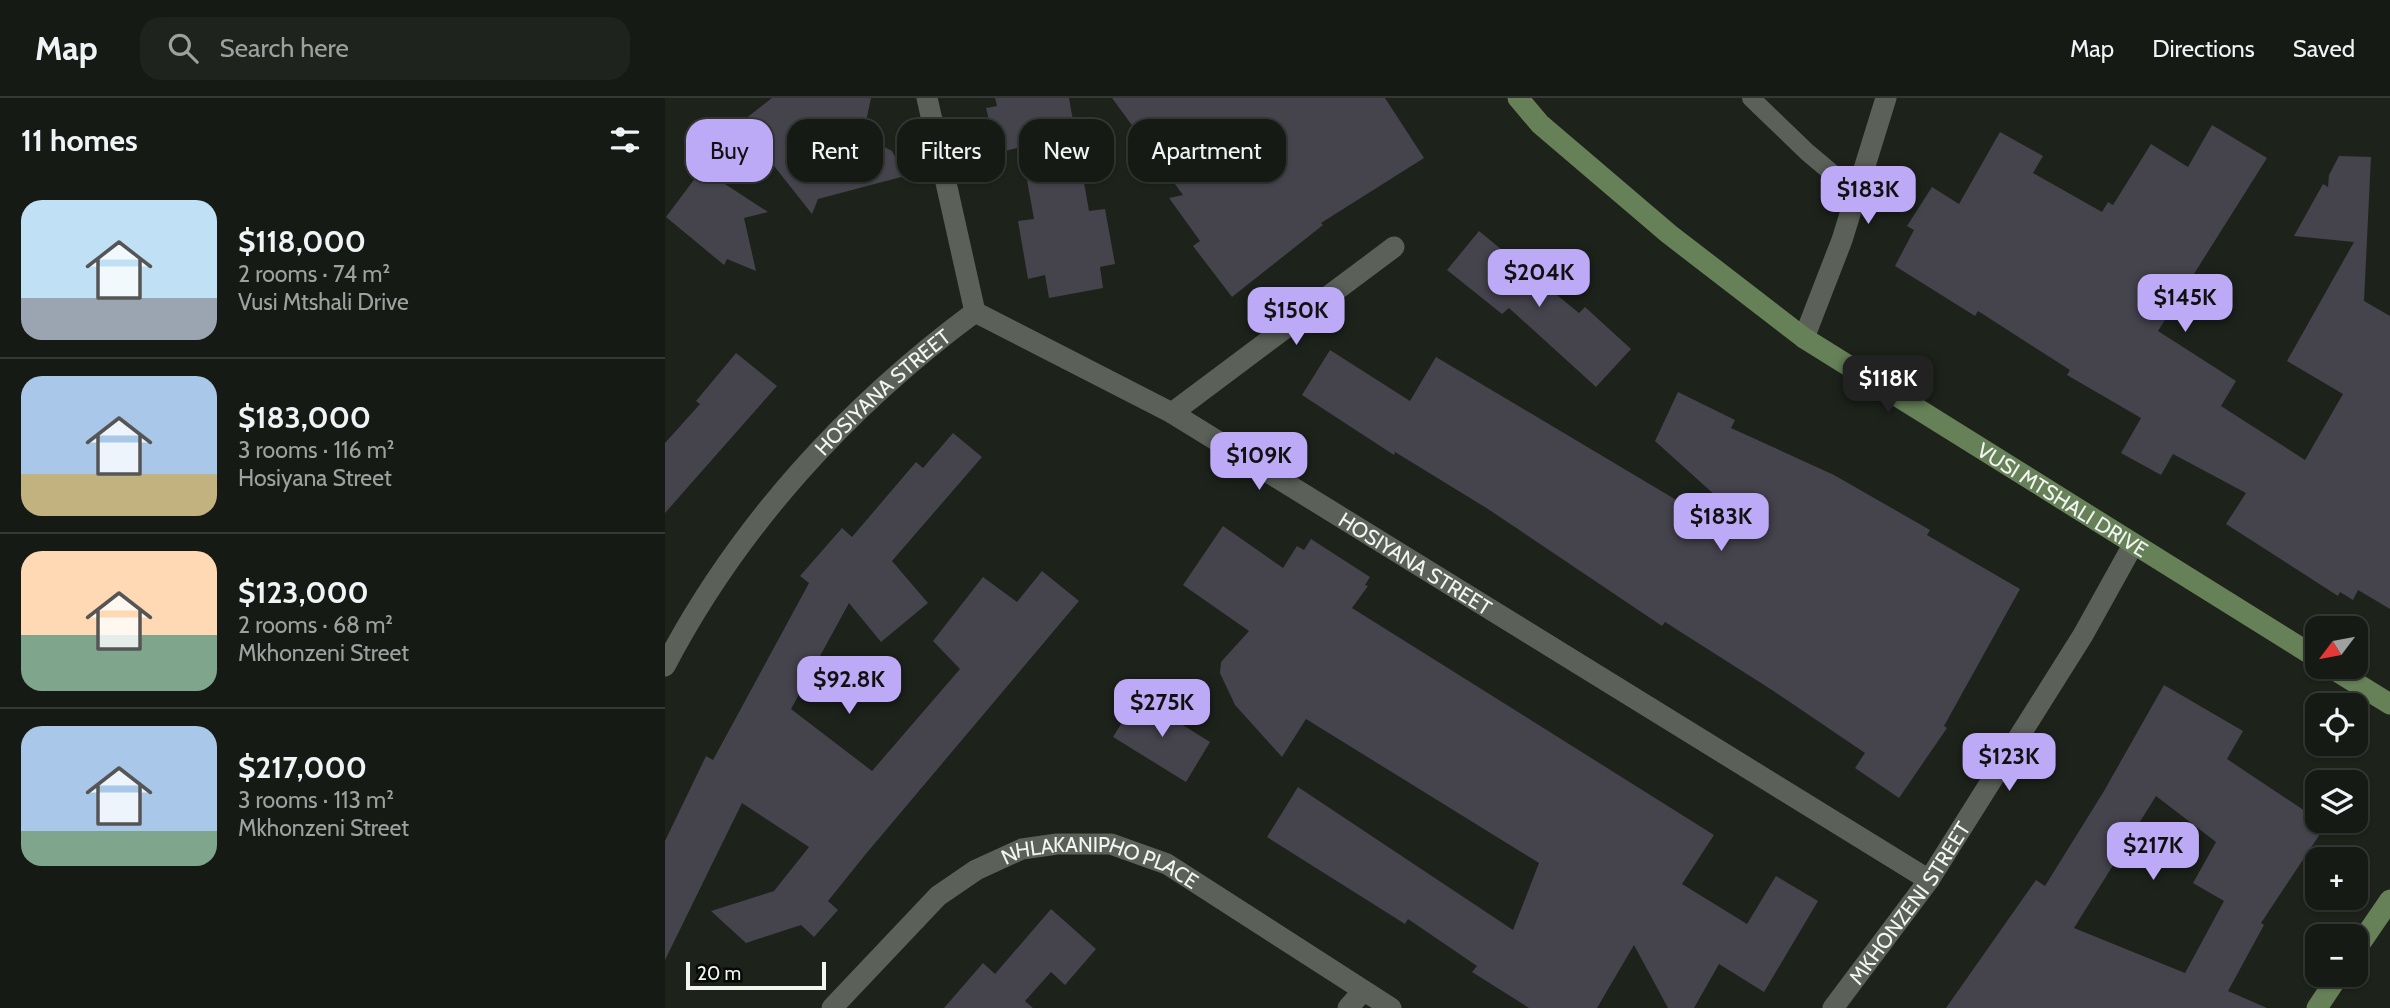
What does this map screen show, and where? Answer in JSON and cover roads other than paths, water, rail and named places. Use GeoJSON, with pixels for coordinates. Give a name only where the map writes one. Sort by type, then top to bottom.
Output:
{"type":"FeatureCollection","features":[{"type":"Feature","properties":{"kind":"street"},"geometry":{"type":"LineString","coordinates":[[927,98],[975,312]]}},
{"type":"Feature","properties":{"kind":"street","name":"VUSI MTSHALI DRIVE"},"geometry":{"type":"LineString","coordinates":[[1518,98],[1540,124],[1669,234],[1804,338],[2305,652]]}},
{"type":"Feature","properties":{"kind":"street"},"geometry":{"type":"LineString","coordinates":[[1804,338],[1857,194],[1887,98]]}},
{"type":"Feature","properties":{"kind":"street"},"geometry":{"type":"LineString","coordinates":[[1172,413],[1394,247]]}},
{"type":"Feature","properties":{"kind":"street","name":"HOSIYANA STREET"},"geometry":{"type":"LineString","coordinates":[[665,666],[691,616],[739,545],[813,457],[919,353],[975,312],[1172,413],[1929,880]]}},
{"type":"Feature","properties":{"kind":"street","name":"MKHONZENI STREET"},"geometry":{"type":"LineString","coordinates":[[1833,1008],[1929,880],[2083,635],[2133,545]]}},
{"type":"Feature","properties":{"kind":"street"},"geometry":{"type":"LineString","coordinates":[[2349,679],[2390,704]]}},
{"type":"Feature","properties":{"kind":"street","name":"NHLAKANIPHO PLACE"},"geometry":{"type":"LineString","coordinates":[[832,1008],[938,896],[976,870],[1022,849],[1057,844],[1111,844],[1167,864],[1391,1008]]}},
{"type":"Feature","properties":{"kind":"street"},"geometry":{"type":"LineString","coordinates":[[2368,932],[2390,900]]}},
{"type":"Feature","properties":{"kind":"street"},"geometry":{"type":"LineString","coordinates":[[2316,1008],[2331,987]]}},
{"type":"Feature","properties":{"kind":"street"},"geometry":{"type":"LineString","coordinates":[[1348,1008],[1363,991]]}},
{"type":"Feature","properties":{"kind":"lane"},"geometry":{"type":"LineString","coordinates":[[1751,98],[1807,152],[1857,194]]}}]}
